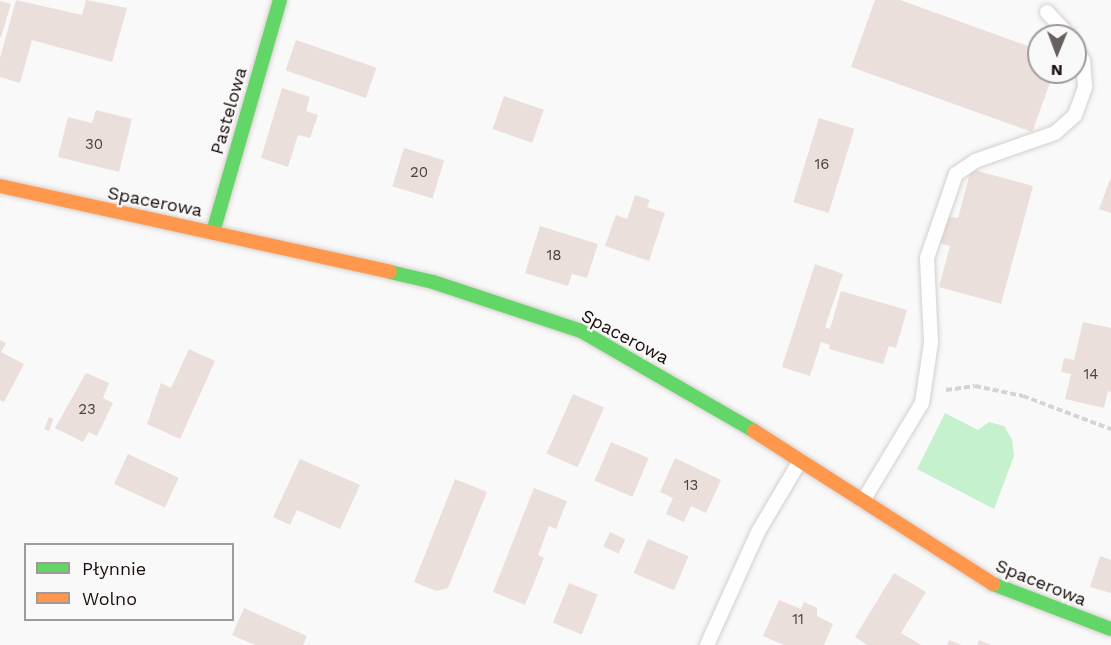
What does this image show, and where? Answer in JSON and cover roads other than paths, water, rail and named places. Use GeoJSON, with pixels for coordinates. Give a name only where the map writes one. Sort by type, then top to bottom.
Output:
{"type":"FeatureCollection","features":[{"type":"Feature","properties":{"kind":"street","name":"Pastelowa"},"geometry":{"type":"LineString","coordinates":[[213,232],[280,0]]}},
{"type":"Feature","properties":{"kind":"street","name":"Spacerowa"},"geometry":{"type":"LineString","coordinates":[[0,186],[433,282],[581,331],[729,415],[800,460],[861,503],[986,581],[1111,629]]}},
{"type":"Feature","properties":{"kind":"lane"},"geometry":{"type":"LineString","coordinates":[[1047,12],[1058,24]]}},
{"type":"Feature","properties":{"kind":"lane"},"geometry":{"type":"LineString","coordinates":[[861,503],[922,403],[931,343],[927,258],[956,174],[975,161],[1055,133],[1075,115],[1085,84]]}},
{"type":"Feature","properties":{"kind":"lane"},"geometry":{"type":"LineString","coordinates":[[707,645],[758,532],[800,460]]}}]}
